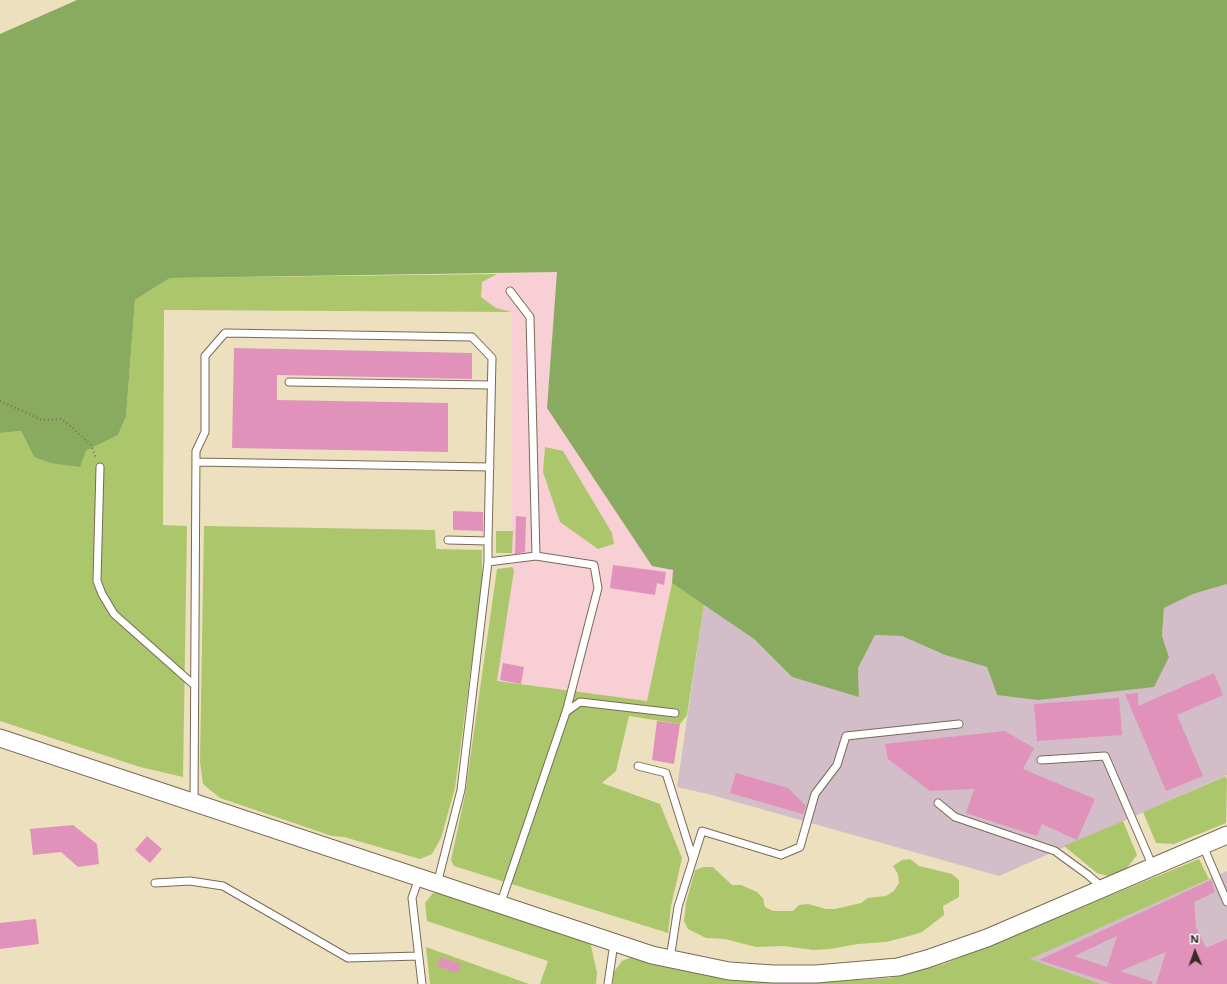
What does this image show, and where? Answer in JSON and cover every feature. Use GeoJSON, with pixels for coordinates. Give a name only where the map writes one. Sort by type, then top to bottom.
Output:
{"type":"FeatureCollection","features":[{"type":"Feature","properties":{"kind":"street"},"geometry":{"type":"LineString","coordinates":[[0,738],[614,942],[670,959],[729,971],[773,974],[816,974],[898,967],[927,960],[988,938],[1227,835]]}},
{"type":"Feature","properties":{"kind":"lane"},"geometry":{"type":"LineString","coordinates":[[510,291],[530,317],[536,556]]}},
{"type":"Feature","properties":{"kind":"lane"},"geometry":{"type":"LineString","coordinates":[[194,802],[196,451],[205,432],[205,356],[225,333],[472,337],[492,358],[488,562],[461,790],[437,884]]}},
{"type":"Feature","properties":{"kind":"lane"},"geometry":{"type":"LineString","coordinates":[[289,382],[491,385]]}},
{"type":"Feature","properties":{"kind":"lane"},"geometry":{"type":"LineString","coordinates":[[196,462],[490,467]]}},
{"type":"Feature","properties":{"kind":"lane"},"geometry":{"type":"LineString","coordinates":[[100,467],[97,581],[102,594],[114,614],[194,685]]}},
{"type":"Feature","properties":{"kind":"lane"},"geometry":{"type":"LineString","coordinates":[[448,540],[488,541]]}},
{"type":"Feature","properties":{"kind":"lane"},"geometry":{"type":"LineString","coordinates":[[488,562],[536,556],[594,565],[598,588],[566,712],[499,905]]}},
{"type":"Feature","properties":{"kind":"lane"},"geometry":{"type":"LineString","coordinates":[[566,712],[580,702],[675,713]]}},
{"type":"Feature","properties":{"kind":"lane"},"geometry":{"type":"LineString","coordinates":[[670,959],[678,907],[702,831],[781,855],[800,847],[815,794],[837,765],[846,736],[959,724]]}},
{"type":"Feature","properties":{"kind":"lane"},"geometry":{"type":"LineString","coordinates":[[1041,760],[1105,756],[1154,867]]}},
{"type":"Feature","properties":{"kind":"lane"},"geometry":{"type":"LineString","coordinates":[[638,766],[666,773],[693,859]]}},
{"type":"Feature","properties":{"kind":"lane"},"geometry":{"type":"LineString","coordinates":[[938,803],[955,817],[1055,851],[1103,888]]}},
{"type":"Feature","properties":{"kind":"lane"},"geometry":{"type":"LineString","coordinates":[[1203,846],[1227,902]]}},
{"type":"Feature","properties":{"kind":"lane"},"geometry":{"type":"LineString","coordinates":[[419,878],[412,898],[422,984]]}},
{"type":"Feature","properties":{"kind":"lane"},"geometry":{"type":"LineString","coordinates":[[155,883],[190,881],[223,886],[348,958],[418,956]]}},
{"type":"Feature","properties":{"kind":"lane"},"geometry":{"type":"LineString","coordinates":[[608,984],[614,942]]}},
{"type":"Feature","properties":{"kind":"path"},"geometry":{"type":"LineString","coordinates":[[0,401],[42,420],[61,419],[91,445],[100,467]]}},
{"type":"Feature","properties":{"kind":"shaded area"},"geometry":{"type":"Polygon","coordinates":[[[558,272],[547,408],[674,570],[647,701],[497,681],[514,570],[512,567],[512,312],[496,308],[481,297],[482,281],[497,274],[558,272]]]}},
{"type":"Feature","properties":{"kind":"shaded area"},"geometry":{"type":"Polygon","coordinates":[[[1227,584],[1227,775],[999,876],[708,794],[677,787],[704,604],[754,639],[792,677],[859,696],[858,668],[875,635],[902,636],[945,655],[987,667],[997,695],[1169,657],[1162,636],[1164,608],[1193,594],[1227,584]]]}},
{"type":"Feature","properties":{"kind":"shaded area"},"geometry":{"type":"Polygon","coordinates":[[[1227,871],[1227,984],[1101,984],[1029,959],[1227,871]]]}},
{"type":"Feature","properties":{"kind":"green space"},"geometry":{"type":"Polygon","coordinates":[[[77,0],[1227,0],[1227,584],[1193,594],[1164,608],[1162,636],[1169,657],[1154,687],[1038,700],[997,695],[987,667],[945,655],[902,636],[875,635],[858,668],[859,697],[792,677],[754,639],[672,583],[673,570],[652,566],[547,408],[557,272],[170,278],[135,300],[126,417],[118,435],[86,451],[80,467],[51,463],[34,457],[21,431],[0,433],[0,34],[77,0]]]}},
{"type":"Feature","properties":{"kind":"green space"},"geometry":{"type":"Polygon","coordinates":[[[497,274],[482,282],[481,297],[496,308],[512,312],[164,310],[163,525],[187,526],[183,777],[140,767],[0,721],[0,433],[21,431],[34,457],[79,467],[86,451],[118,435],[126,417],[135,300],[170,278],[497,274]]]}},
{"type":"Feature","properties":{"kind":"green space"},"geometry":{"type":"Polygon","coordinates":[[[545,447],[563,451],[612,533],[614,544],[598,549],[560,522],[543,472],[545,447]]]}},
{"type":"Feature","properties":{"kind":"green space"},"geometry":{"type":"Polygon","coordinates":[[[204,526],[435,530],[436,549],[482,550],[482,585],[455,788],[441,838],[432,854],[420,859],[344,837],[332,836],[220,798],[203,784],[200,762],[204,526]]]}},
{"type":"Feature","properties":{"kind":"green space"},"geometry":{"type":"Polygon","coordinates":[[[496,531],[513,531],[512,553],[496,553],[496,531]]]}},
{"type":"Feature","properties":{"kind":"green space"},"geometry":{"type":"Polygon","coordinates":[[[512,567],[514,570],[497,681],[647,701],[672,583],[704,604],[687,715],[680,724],[629,716],[616,771],[602,783],[660,804],[682,858],[671,906],[668,933],[454,866],[451,860],[465,795],[497,569],[512,567]]]}},
{"type":"Feature","properties":{"kind":"green space"},"geometry":{"type":"Polygon","coordinates":[[[1226,776],[1226,823],[1174,844],[1156,843],[1143,812],[1226,776]]]}},
{"type":"Feature","properties":{"kind":"green space"},"geometry":{"type":"Polygon","coordinates":[[[1123,821],[1137,855],[1126,869],[1108,876],[1097,873],[1064,846],[1123,821]]]}},
{"type":"Feature","properties":{"kind":"green space"},"geometry":{"type":"Polygon","coordinates":[[[910,859],[919,866],[952,874],[959,880],[959,897],[943,906],[944,915],[922,932],[913,935],[886,942],[858,944],[830,949],[813,950],[784,946],[756,947],[725,939],[706,938],[688,929],[684,921],[686,903],[695,870],[704,867],[713,867],[732,885],[741,885],[757,892],[763,898],[765,907],[773,911],[793,911],[799,905],[808,904],[826,909],[835,909],[861,903],[868,898],[886,896],[894,891],[899,883],[898,874],[893,866],[902,860],[910,859]]]}},
{"type":"Feature","properties":{"kind":"green space"},"geometry":{"type":"Polygon","coordinates":[[[1199,859],[1209,879],[1030,959],[1101,984],[613,984],[614,972],[622,961],[632,957],[823,982],[890,978],[944,964],[1199,859]]]}},
{"type":"Feature","properties":{"kind":"green space"},"geometry":{"type":"Polygon","coordinates":[[[433,893],[438,893],[590,941],[597,973],[596,984],[540,984],[548,961],[427,921],[425,903],[433,893]]]}},
{"type":"Feature","properties":{"kind":"green space"},"geometry":{"type":"Polygon","coordinates":[[[426,947],[529,984],[430,984],[426,947]]]}},
{"type":"Feature","properties":{"kind":"building"},"geometry":{"type":"Polygon","coordinates":[[[234,348],[472,353],[472,379],[277,375],[277,400],[448,403],[448,452],[232,448],[234,348]]]}},
{"type":"Feature","properties":{"kind":"building"},"geometry":{"type":"Polygon","coordinates":[[[453,511],[483,512],[483,531],[453,530],[453,511]]]}},
{"type":"Feature","properties":{"kind":"building"},"geometry":{"type":"Polygon","coordinates":[[[516,516],[526,517],[525,552],[515,554],[516,516]]]}},
{"type":"Feature","properties":{"kind":"building"},"geometry":{"type":"Polygon","coordinates":[[[613,565],[666,572],[664,585],[657,583],[655,595],[610,588],[613,565]]]}},
{"type":"Feature","properties":{"kind":"building"},"geometry":{"type":"Polygon","coordinates":[[[503,663],[524,667],[521,684],[500,680],[503,663]]]}},
{"type":"Feature","properties":{"kind":"building"},"geometry":{"type":"Polygon","coordinates":[[[1214,673],[1223,695],[1177,715],[1203,776],[1166,791],[1125,694],[1138,693],[1138,706],[1214,673]]]}},
{"type":"Feature","properties":{"kind":"building"},"geometry":{"type":"Polygon","coordinates":[[[1119,698],[1122,735],[1037,741],[1034,704],[1119,698]]]}},
{"type":"Feature","properties":{"kind":"building"},"geometry":{"type":"Polygon","coordinates":[[[657,721],[680,724],[674,764],[652,760],[657,721]]]}},
{"type":"Feature","properties":{"kind":"building"},"geometry":{"type":"Polygon","coordinates":[[[1005,731],[1034,748],[1023,769],[1095,799],[1077,840],[1042,824],[1037,836],[966,813],[974,789],[930,791],[888,759],[885,744],[1005,731]]]}},
{"type":"Feature","properties":{"kind":"building"},"geometry":{"type":"Polygon","coordinates":[[[736,773],[788,788],[806,806],[803,814],[730,793],[736,773]]]}},
{"type":"Feature","properties":{"kind":"building"},"geometry":{"type":"Polygon","coordinates":[[[73,825],[97,844],[99,864],[78,867],[61,852],[33,855],[30,829],[73,825]]]}},
{"type":"Feature","properties":{"kind":"building"},"geometry":{"type":"Polygon","coordinates":[[[147,836],[162,849],[150,863],[135,850],[147,836]]]}},
{"type":"Feature","properties":{"kind":"building"},"geometry":{"type":"Polygon","coordinates":[[[1211,880],[1215,892],[1194,902],[1196,927],[1206,948],[1227,939],[1227,984],[1156,984],[1166,952],[1120,971],[1153,982],[1152,984],[1113,984],[1039,960],[1211,880]],[[1117,936],[1074,956],[1107,967],[1117,936]]]}},
{"type":"Feature","properties":{"kind":"building"},"geometry":{"type":"Polygon","coordinates":[[[36,919],[39,944],[0,949],[0,923],[36,919]]]}},
{"type":"Feature","properties":{"kind":"building"},"geometry":{"type":"Polygon","coordinates":[[[440,957],[461,964],[458,973],[437,966],[440,957]]]}}]}
